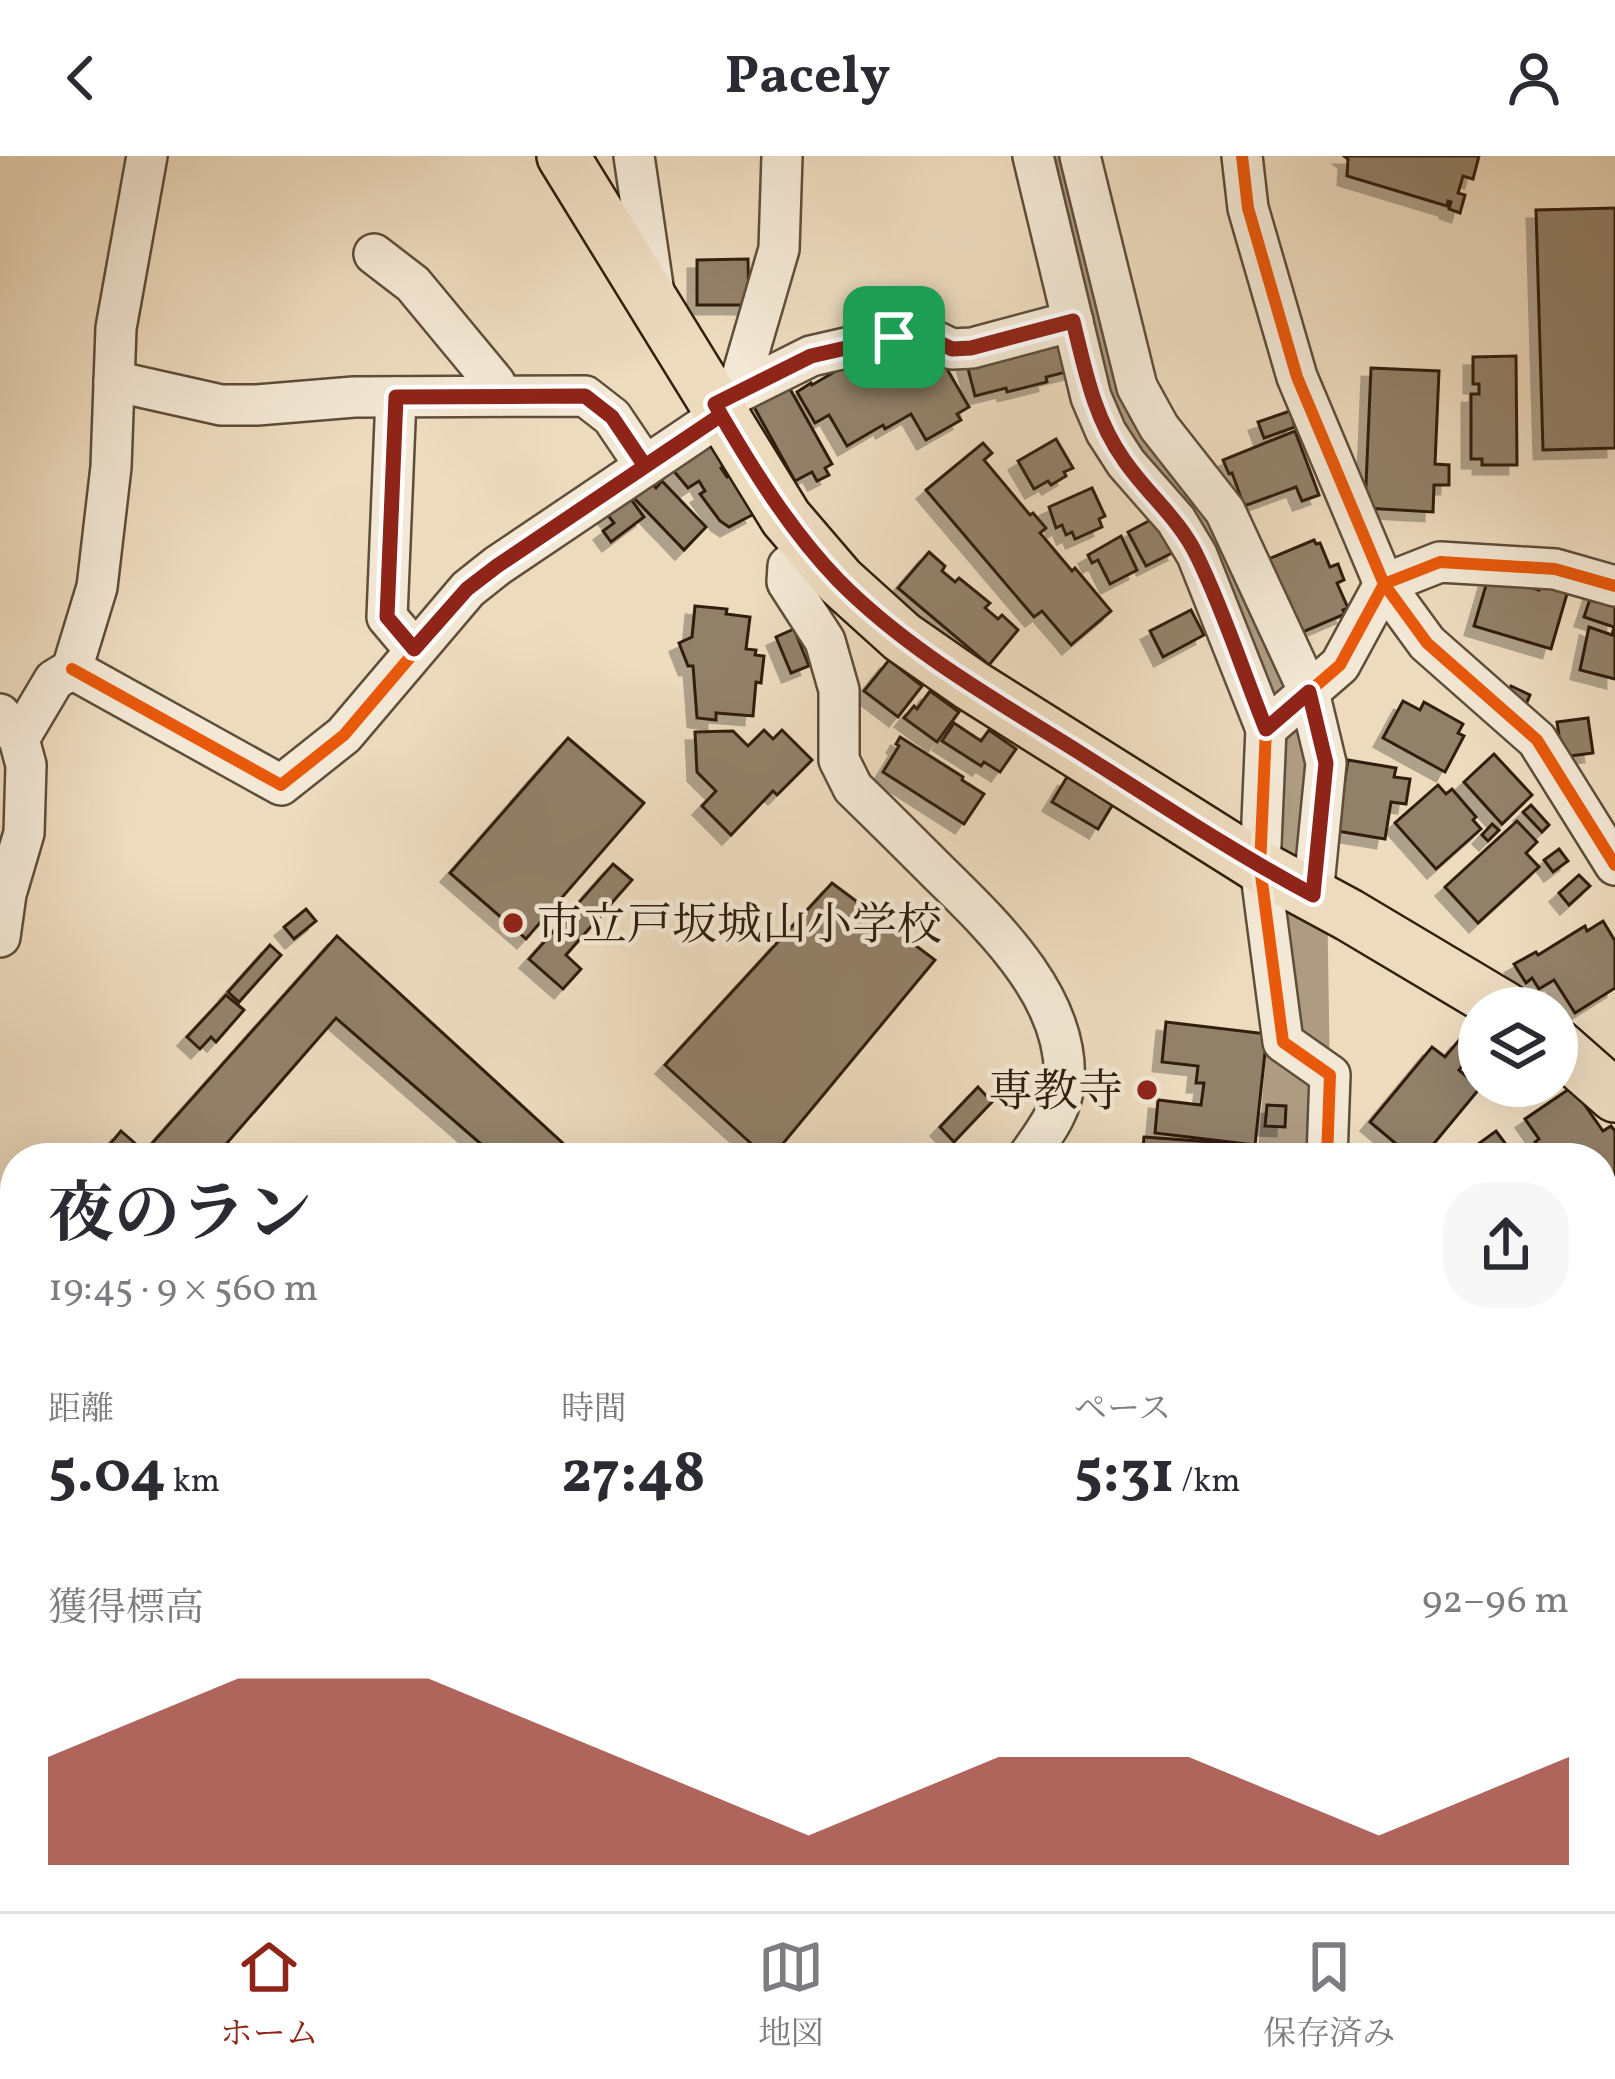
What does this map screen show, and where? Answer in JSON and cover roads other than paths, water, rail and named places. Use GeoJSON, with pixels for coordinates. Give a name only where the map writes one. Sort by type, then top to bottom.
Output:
{"type":"FeatureCollection","features":[{"type":"Feature","properties":{"kind":"main road"},"geometry":{"type":"LineString","coordinates":[[562,156],[724,404],[786,518],[840,581],[902,637],[970,685],[1260,867],[1469,987]]}},
{"type":"Feature","properties":{"kind":"main road"},"geometry":{"type":"LineString","coordinates":[[1578,1063],[1615,1096]]}},
{"type":"Feature","properties":{"kind":"street"},"geometry":{"type":"LineString","coordinates":[[0,937],[6,894],[24,833],[26,765],[9,727],[54,680],[72,669],[97,587],[111,467],[116,328],[147,156]]}},
{"type":"Feature","properties":{"kind":"street"},"geometry":{"type":"LineString","coordinates":[[634,156],[656,304]]}},
{"type":"Feature","properties":{"kind":"street"},"geometry":{"type":"LineString","coordinates":[[724,404],[779,249],[782,156]]}},
{"type":"Feature","properties":{"kind":"street"},"geometry":{"type":"LineString","coordinates":[[1034,156],[1091,397],[1126,463],[1176,520],[1197,555],[1266,729],[1260,867],[1283,1042],[1330,1075],[1328,1143]]}},
{"type":"Feature","properties":{"kind":"street"},"geometry":{"type":"LineString","coordinates":[[1080,156],[1138,387],[1159,427],[1225,511],[1309,692],[1326,763],[1313,895]]}},
{"type":"Feature","properties":{"kind":"street"},"geometry":{"type":"LineString","coordinates":[[1241,156],[1248,208],[1297,377],[1384,584],[1427,644],[1537,740],[1615,865]]}},
{"type":"Feature","properties":{"kind":"street"},"geometry":{"type":"LineString","coordinates":[[374,254],[412,284],[495,383],[500,396]]}},
{"type":"Feature","properties":{"kind":"street"},"geometry":{"type":"LineString","coordinates":[[72,669],[281,785],[344,735],[467,589],[645,466],[724,404],[811,356],[894,337],[927,337],[952,349],[971,348],[1073,321]]}},
{"type":"Feature","properties":{"kind":"street"},"geometry":{"type":"LineString","coordinates":[[114,381],[220,405],[396,397],[585,396],[612,417],[645,466]]}},
{"type":"Feature","properties":{"kind":"street"},"geometry":{"type":"LineString","coordinates":[[396,397],[387,617],[414,649]]}},
{"type":"Feature","properties":{"kind":"street"},"geometry":{"type":"LineString","coordinates":[[809,547],[788,566],[787,582],[824,640],[839,690],[839,760],[853,788],[995,928],[1037,986],[1064,1048],[1064,1089],[1038,1143]]}},
{"type":"Feature","properties":{"kind":"street"},"geometry":{"type":"LineString","coordinates":[[1266,729],[1340,665],[1384,584],[1440,562],[1555,569],[1615,586]]}},
{"type":"Feature","properties":{"kind":"waterway"},"geometry":{"type":"LineString","coordinates":[[1062,156],[1112,399],[1201,523],[1240,607],[1281,709],[1290,825]]}},
{"type":"Feature","properties":{"kind":"waterway"},"geometry":{"type":"LineString","coordinates":[[1290,1143],[1298,1049],[1296,923]]}},
{"type":"Feature","properties":{"kind":"place","name":"市立戸坂城山小学校"},"geometry":{"type":"Point","coordinates":[513,923]}},
{"type":"Feature","properties":{"kind":"place","name":"専教寺"},"geometry":{"type":"Point","coordinates":[1147,1090]}}]}
